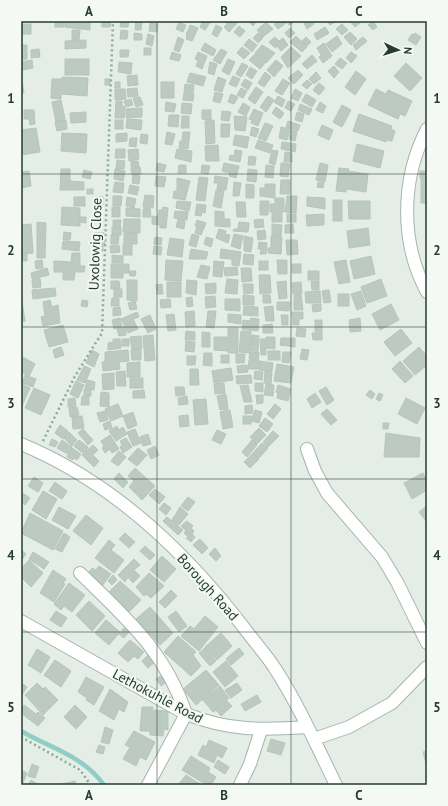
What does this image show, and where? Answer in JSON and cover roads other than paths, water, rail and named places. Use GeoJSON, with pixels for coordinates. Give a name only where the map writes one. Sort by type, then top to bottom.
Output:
{"type":"FeatureCollection","features":[{"type":"Feature","properties":{"kind":"street"},"geometry":{"type":"LineString","coordinates":[[427,129],[413,164],[408,190],[407,218],[415,266],[427,292]]}},
{"type":"Feature","properties":{"kind":"street","name":"Borough Road"},"geometry":{"type":"LineString","coordinates":[[21,444],[38,451],[109,492],[163,538],[219,595],[276,670],[314,739],[336,785]]}},
{"type":"Feature","properties":{"kind":"street"},"geometry":{"type":"LineString","coordinates":[[307,449],[315,471],[327,493],[382,557],[397,582],[427,643]]}},
{"type":"Feature","properties":{"kind":"street"},"geometry":{"type":"LineString","coordinates":[[80,573],[143,636],[167,668],[178,689],[186,714],[148,785]]}},
{"type":"Feature","properties":{"kind":"street","name":"Lethokuhle Road"},"geometry":{"type":"LineString","coordinates":[[21,621],[186,714],[211,723],[261,730],[307,727]]}},
{"type":"Feature","properties":{"kind":"street"},"geometry":{"type":"LineString","coordinates":[[314,739],[349,727],[392,703],[427,668]]}},
{"type":"Feature","properties":{"kind":"street"},"geometry":{"type":"LineString","coordinates":[[240,785],[255,751],[261,730]]}},
{"type":"Feature","properties":{"kind":"waterway"},"geometry":{"type":"LineString","coordinates":[[21,731],[76,759],[86,766],[104,785]]}}]}
